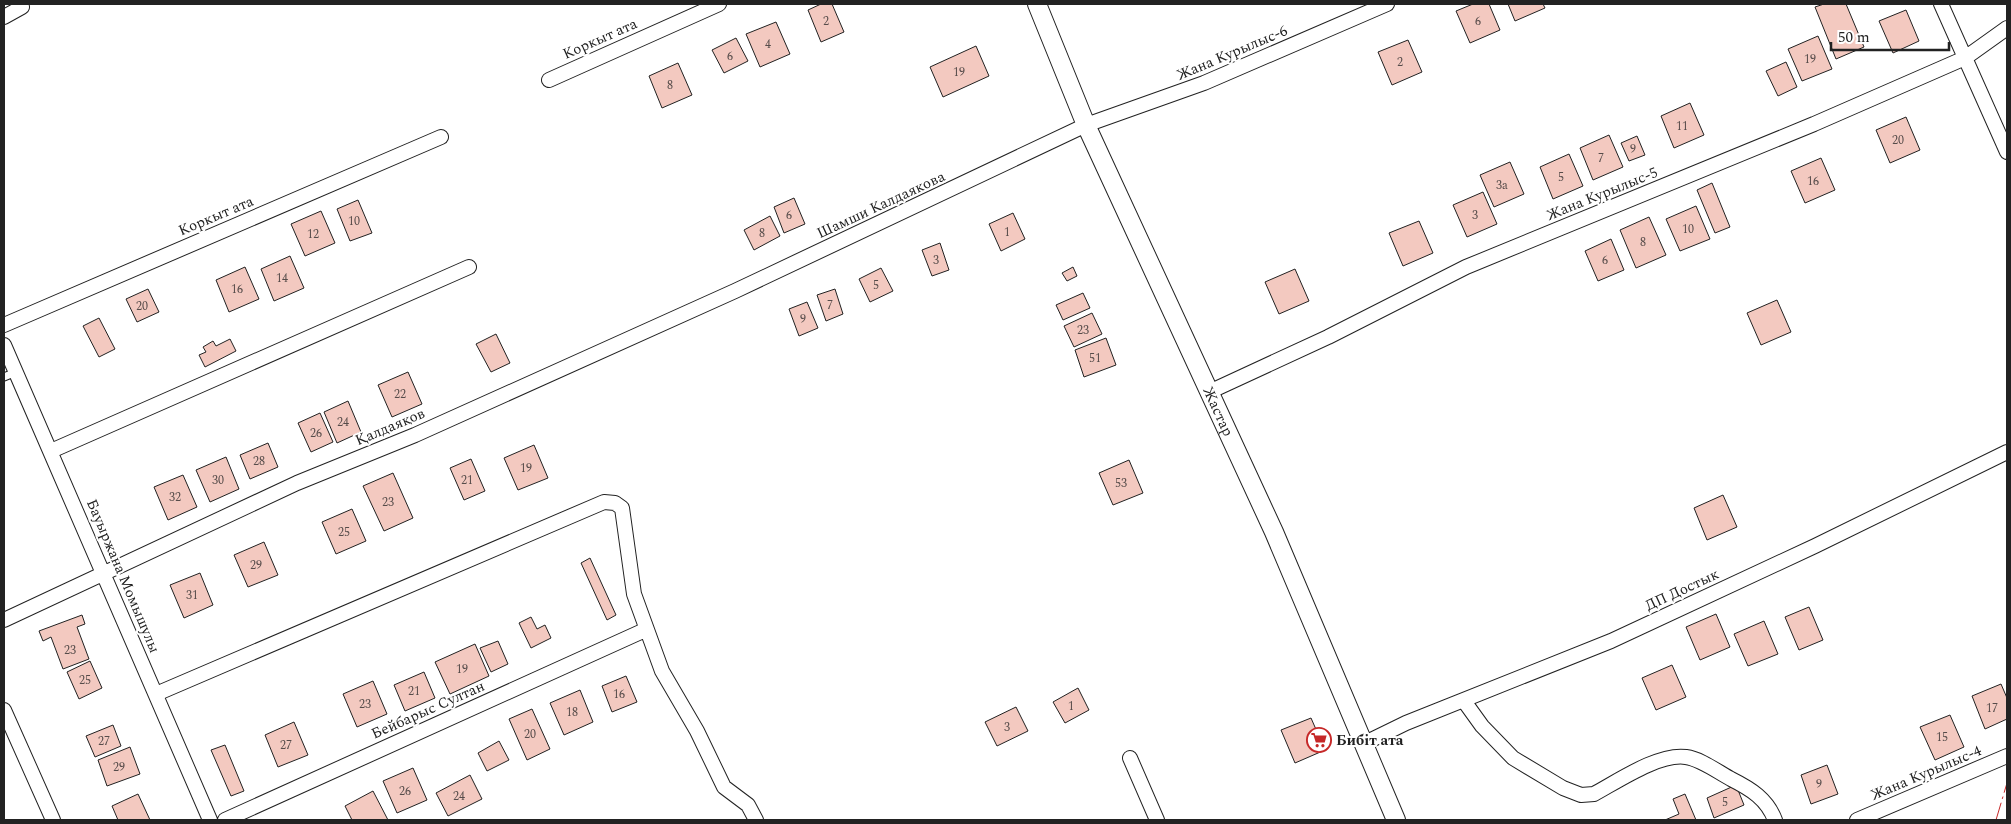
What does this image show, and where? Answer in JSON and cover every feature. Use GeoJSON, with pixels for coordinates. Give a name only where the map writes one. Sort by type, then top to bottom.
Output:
{"type":"FeatureCollection","features":[{"type":"Feature","properties":{"kind":"street","name":"Коркыт ата"},"geometry":{"type":"LineString","coordinates":[[549,80],[719,4]]}},
{"type":"Feature","properties":{"kind":"street","name":"Жастар"},"geometry":{"type":"LineString","coordinates":[[1036,4],[1086,125],[1274,532],[1396,820]]}},
{"type":"Feature","properties":{"kind":"street","name":"Жана Курылыс-6"},"geometry":{"type":"LineString","coordinates":[[1086,125],[1204,83],[1387,4]]}},
{"type":"Feature","properties":{"kind":"street"},"geometry":{"type":"LineString","coordinates":[[1941,4],[2007,152]]}},
{"type":"Feature","properties":{"kind":"street"},"geometry":{"type":"LineString","coordinates":[[4,17],[22,7]]}},
{"type":"Feature","properties":{"kind":"street","name":"Жана Курылыс-5"},"geometry":{"type":"LineString","coordinates":[[1209,392],[1328,338],[1466,267],[1814,124],[1965,58],[2007,28]]}},
{"type":"Feature","properties":{"kind":"street","name":"Шамши Калдаякова"},"geometry":{"type":"LineString","coordinates":[[688,312],[1086,125]]}},
{"type":"Feature","properties":{"kind":"street","name":"Коркыт ата"},"geometry":{"type":"LineString","coordinates":[[4,325],[441,137]]}},
{"type":"Feature","properties":{"kind":"street"},"geometry":{"type":"LineString","coordinates":[[51,451],[469,267]]}},
{"type":"Feature","properties":{"kind":"street","name":"Қалдаяқов"},"geometry":{"type":"LineString","coordinates":[[4,620],[297,483],[415,435],[688,312]]}},
{"type":"Feature","properties":{"kind":"street","name":"Бауыржана Момышулы"},"geometry":{"type":"LineString","coordinates":[[4,345],[10,375],[51,451],[210,820]]}},
{"type":"Feature","properties":{"kind":"street","name":"ДП Достык"},"geometry":{"type":"LineString","coordinates":[[1363,744],[1406,723],[1611,641],[1815,546],[2007,452]]}},
{"type":"Feature","properties":{"kind":"street"},"geometry":{"type":"LineString","coordinates":[[156,694],[604,502],[615,503],[622,508],[634,594],[645,630],[662,671],[697,731],[724,787],[748,804],[756,820]]}},
{"type":"Feature","properties":{"kind":"street","name":"Бейбарыс Султан"},"geometry":{"type":"LineString","coordinates":[[225,820],[645,630]]}},
{"type":"Feature","properties":{"kind":"street"},"geometry":{"type":"LineString","coordinates":[[1464,701],[1482,726],[1513,758],[1563,788],[1581,795],[1594,794],[1661,759],[1688,757],[1745,786],[1761,797],[1775,820]]}},
{"type":"Feature","properties":{"kind":"street"},"geometry":{"type":"LineString","coordinates":[[4,710],[54,820]]}},
{"type":"Feature","properties":{"kind":"street","name":"Жана Курылыс-4"},"geometry":{"type":"LineString","coordinates":[[1857,820],[2007,756]]}},
{"type":"Feature","properties":{"kind":"street"},"geometry":{"type":"LineString","coordinates":[[1130,758],[1157,820]]}},
{"type":"Feature","properties":{"kind":"building"},"geometry":{"type":"Polygon","coordinates":[[[821,4],[832,4],[844,32],[821,42],[808,10],[821,4]]]}},
{"type":"Feature","properties":{"kind":"building"},"geometry":{"type":"Polygon","coordinates":[[[1473,4],[1489,4],[1500,30],[1470,43],[1456,11],[1473,4]]]}},
{"type":"Feature","properties":{"kind":"building"},"geometry":{"type":"Polygon","coordinates":[[[1508,4],[1543,4],[1545,8],[1515,21],[1508,4]]]}},
{"type":"Feature","properties":{"kind":"building"},"geometry":{"type":"Polygon","coordinates":[[[1824,4],[1846,4],[1864,47],[1836,59],[1815,7],[1824,4]]]}},
{"type":"Feature","properties":{"kind":"building"},"geometry":{"type":"Polygon","coordinates":[[[1906,10],[1919,41],[1893,53],[1879,21],[1906,10]]]}},
{"type":"Feature","properties":{"kind":"building"},"geometry":{"type":"Polygon","coordinates":[[[776,22],[790,54],[760,67],[746,34],[776,22]]]}},
{"type":"Feature","properties":{"kind":"building"},"geometry":{"type":"Polygon","coordinates":[[[1818,36],[1832,69],[1802,81],[1788,49],[1818,36]]]}},
{"type":"Feature","properties":{"kind":"building"},"geometry":{"type":"Polygon","coordinates":[[[736,38],[748,61],[724,73],[712,50],[736,38]]]}},
{"type":"Feature","properties":{"kind":"building"},"geometry":{"type":"Polygon","coordinates":[[[1408,40],[1422,72],[1392,85],[1378,52],[1408,40]]]}},
{"type":"Feature","properties":{"kind":"building"},"geometry":{"type":"Polygon","coordinates":[[[976,46],[989,76],[943,97],[930,67],[976,46]]]}},
{"type":"Feature","properties":{"kind":"building"},"geometry":{"type":"Polygon","coordinates":[[[1786,62],[1797,87],[1778,96],[1766,71],[1786,62]]]}},
{"type":"Feature","properties":{"kind":"building"},"geometry":{"type":"Polygon","coordinates":[[[678,63],[692,95],[662,108],[649,76],[678,63]]]}},
{"type":"Feature","properties":{"kind":"building"},"geometry":{"type":"Polygon","coordinates":[[[1690,103],[1704,135],[1674,148],[1661,116],[1690,103]]]}},
{"type":"Feature","properties":{"kind":"building"},"geometry":{"type":"Polygon","coordinates":[[[1906,117],[1920,150],[1890,163],[1876,130],[1906,117]]]}},
{"type":"Feature","properties":{"kind":"building"},"geometry":{"type":"Polygon","coordinates":[[[1609,135],[1623,167],[1593,180],[1580,148],[1609,135]]]}},
{"type":"Feature","properties":{"kind":"building"},"geometry":{"type":"Polygon","coordinates":[[[1637,136],[1645,155],[1629,161],[1621,143],[1637,136]]]}},
{"type":"Feature","properties":{"kind":"building"},"geometry":{"type":"Polygon","coordinates":[[[1569,154],[1583,186],[1553,199],[1540,167],[1569,154]]]}},
{"type":"Feature","properties":{"kind":"building"},"geometry":{"type":"Polygon","coordinates":[[[1821,158],[1835,190],[1805,203],[1791,171],[1821,158]]]}},
{"type":"Feature","properties":{"kind":"building"},"geometry":{"type":"Polygon","coordinates":[[[1510,162],[1524,194],[1494,207],[1480,175],[1510,162]]]}},
{"type":"Feature","properties":{"kind":"building"},"geometry":{"type":"Polygon","coordinates":[[[1712,183],[1730,227],[1715,233],[1697,190],[1712,183]]]}},
{"type":"Feature","properties":{"kind":"building"},"geometry":{"type":"Polygon","coordinates":[[[1483,192],[1497,224],[1467,237],[1453,205],[1483,192]]]}},
{"type":"Feature","properties":{"kind":"building"},"geometry":{"type":"Polygon","coordinates":[[[794,198],[805,224],[784,233],[774,207],[794,198]]]}},
{"type":"Feature","properties":{"kind":"building"},"geometry":{"type":"Polygon","coordinates":[[[358,200],[372,233],[350,241],[337,209],[358,200]]]}},
{"type":"Feature","properties":{"kind":"building"},"geometry":{"type":"Polygon","coordinates":[[[1696,206],[1710,239],[1680,251],[1666,219],[1696,206]]]}},
{"type":"Feature","properties":{"kind":"building"},"geometry":{"type":"Polygon","coordinates":[[[321,211],[335,243],[305,256],[291,224],[321,211]]]}},
{"type":"Feature","properties":{"kind":"building"},"geometry":{"type":"Polygon","coordinates":[[[1013,213],[1025,239],[1001,251],[989,224],[1013,213]]]}},
{"type":"Feature","properties":{"kind":"building"},"geometry":{"type":"Polygon","coordinates":[[[770,216],[780,236],[754,250],[744,230],[770,216]]]}},
{"type":"Feature","properties":{"kind":"building"},"geometry":{"type":"Polygon","coordinates":[[[1649,217],[1666,255],[1636,268],[1620,230],[1649,217]]]}},
{"type":"Feature","properties":{"kind":"building"},"geometry":{"type":"Polygon","coordinates":[[[1419,221],[1433,253],[1403,266],[1389,233],[1419,221]]]}},
{"type":"Feature","properties":{"kind":"building"},"geometry":{"type":"Polygon","coordinates":[[[1611,239],[1624,270],[1598,281],[1585,251],[1611,239]]]}},
{"type":"Feature","properties":{"kind":"building"},"geometry":{"type":"Polygon","coordinates":[[[940,243],[949,270],[932,276],[922,250],[940,243]]]}},
{"type":"Feature","properties":{"kind":"building"},"geometry":{"type":"Polygon","coordinates":[[[290,256],[304,288],[274,301],[261,269],[290,256]]]}},
{"type":"Feature","properties":{"kind":"building"},"geometry":{"type":"Polygon","coordinates":[[[245,267],[259,299],[229,312],[216,280],[245,267]]]}},
{"type":"Feature","properties":{"kind":"building"},"geometry":{"type":"Polygon","coordinates":[[[1073,267],[1077,276],[1067,281],[1062,273],[1073,267]]]}},
{"type":"Feature","properties":{"kind":"building"},"geometry":{"type":"Polygon","coordinates":[[[881,268],[893,291],[870,302],[859,279],[881,268]]]}},
{"type":"Feature","properties":{"kind":"building"},"geometry":{"type":"Polygon","coordinates":[[[1295,269],[1309,301],[1279,314],[1265,282],[1295,269]]]}},
{"type":"Feature","properties":{"kind":"building"},"geometry":{"type":"Polygon","coordinates":[[[148,289],[159,312],[137,322],[126,299],[148,289]]]}},
{"type":"Feature","properties":{"kind":"building"},"geometry":{"type":"Polygon","coordinates":[[[835,289],[843,314],[826,321],[817,295],[835,289]]]}},
{"type":"Feature","properties":{"kind":"building"},"geometry":{"type":"Polygon","coordinates":[[[1083,293],[1090,308],[1063,320],[1056,305],[1083,293]]]}},
{"type":"Feature","properties":{"kind":"building"},"geometry":{"type":"Polygon","coordinates":[[[1777,300],[1791,332],[1761,345],[1747,313],[1777,300]]]}},
{"type":"Feature","properties":{"kind":"building"},"geometry":{"type":"Polygon","coordinates":[[[807,302],[818,328],[799,336],[789,309],[807,302]]]}},
{"type":"Feature","properties":{"kind":"building"},"geometry":{"type":"Polygon","coordinates":[[[1092,313],[1102,334],[1074,347],[1064,326],[1092,313]]]}},
{"type":"Feature","properties":{"kind":"building"},"geometry":{"type":"Polygon","coordinates":[[[99,318],[115,349],[99,357],[83,326],[99,318]]]}},
{"type":"Feature","properties":{"kind":"building"},"geometry":{"type":"Polygon","coordinates":[[[496,334],[510,363],[491,372],[476,344],[496,334]]]}},
{"type":"Feature","properties":{"kind":"building"},"geometry":{"type":"Polygon","coordinates":[[[1106,338],[1116,365],[1084,377],[1075,350],[1106,338]]]}},
{"type":"Feature","properties":{"kind":"building"},"geometry":{"type":"Polygon","coordinates":[[[230,339],[236,351],[205,367],[199,355],[206,352],[203,347],[213,341],[216,346],[230,339]]]}},
{"type":"Feature","properties":{"kind":"building"},"geometry":{"type":"Polygon","coordinates":[[[408,372],[422,404],[392,417],[378,385],[408,372]]]}},
{"type":"Feature","properties":{"kind":"building"},"geometry":{"type":"Polygon","coordinates":[[[348,401],[361,432],[337,443],[324,412],[348,401]]]}},
{"type":"Feature","properties":{"kind":"building"},"geometry":{"type":"Polygon","coordinates":[[[320,413],[333,442],[311,452],[298,423],[320,413]]]}},
{"type":"Feature","properties":{"kind":"building"},"geometry":{"type":"Polygon","coordinates":[[[268,443],[278,467],[250,479],[240,455],[268,443]]]}},
{"type":"Feature","properties":{"kind":"building"},"geometry":{"type":"Polygon","coordinates":[[[534,445],[548,478],[518,490],[504,458],[534,445]]]}},
{"type":"Feature","properties":{"kind":"building"},"geometry":{"type":"Polygon","coordinates":[[[226,457],[239,489],[210,502],[196,470],[226,457]]]}},
{"type":"Feature","properties":{"kind":"building"},"geometry":{"type":"Polygon","coordinates":[[[471,459],[485,491],[464,500],[450,468],[471,459]]]}},
{"type":"Feature","properties":{"kind":"building"},"geometry":{"type":"Polygon","coordinates":[[[1129,460],[1143,493],[1113,505],[1099,473],[1129,460]]]}},
{"type":"Feature","properties":{"kind":"building"},"geometry":{"type":"Polygon","coordinates":[[[393,473],[413,518],[384,531],[363,486],[393,473]]]}},
{"type":"Feature","properties":{"kind":"building"},"geometry":{"type":"Polygon","coordinates":[[[183,475],[197,507],[168,520],[154,487],[183,475]]]}},
{"type":"Feature","properties":{"kind":"building"},"geometry":{"type":"Polygon","coordinates":[[[1723,495],[1737,527],[1707,540],[1694,508],[1723,495]]]}},
{"type":"Feature","properties":{"kind":"building"},"geometry":{"type":"Polygon","coordinates":[[[352,509],[366,541],[336,554],[322,522],[352,509]]]}},
{"type":"Feature","properties":{"kind":"building"},"geometry":{"type":"Polygon","coordinates":[[[264,542],[278,575],[248,587],[234,555],[264,542]]]}},
{"type":"Feature","properties":{"kind":"building"},"geometry":{"type":"Polygon","coordinates":[[[590,558],[616,615],[607,620],[581,563],[590,558]]]}},
{"type":"Feature","properties":{"kind":"building"},"geometry":{"type":"Polygon","coordinates":[[[200,573],[213,605],[184,618],[170,585],[200,573]]]}},
{"type":"Feature","properties":{"kind":"building"},"geometry":{"type":"Polygon","coordinates":[[[1809,607],[1823,640],[1799,650],[1785,617],[1809,607]]]}},
{"type":"Feature","properties":{"kind":"building"},"geometry":{"type":"Polygon","coordinates":[[[1716,614],[1730,647],[1700,660],[1686,627],[1716,614]]]}},
{"type":"Feature","properties":{"kind":"building"},"geometry":{"type":"Polygon","coordinates":[[[82,615],[85,624],[77,627],[89,659],[63,669],[51,637],[43,641],[39,631],[82,615]]]}},
{"type":"Feature","properties":{"kind":"building"},"geometry":{"type":"Polygon","coordinates":[[[531,617],[537,629],[545,625],[551,638],[531,648],[519,623],[531,617]]]}},
{"type":"Feature","properties":{"kind":"building"},"geometry":{"type":"Polygon","coordinates":[[[1764,621],[1778,654],[1748,666],[1734,634],[1764,621]]]}},
{"type":"Feature","properties":{"kind":"building"},"geometry":{"type":"Polygon","coordinates":[[[498,641],[508,664],[491,672],[480,648],[498,641]]]}},
{"type":"Feature","properties":{"kind":"building"},"geometry":{"type":"Polygon","coordinates":[[[475,644],[489,676],[450,694],[435,662],[475,644]]]}},
{"type":"Feature","properties":{"kind":"building"},"geometry":{"type":"Polygon","coordinates":[[[90,661],[102,688],[79,699],[67,672],[90,661]]]}},
{"type":"Feature","properties":{"kind":"building"},"geometry":{"type":"Polygon","coordinates":[[[1672,665],[1686,697],[1656,710],[1642,678],[1672,665]]]}},
{"type":"Feature","properties":{"kind":"building"},"geometry":{"type":"Polygon","coordinates":[[[424,672],[435,698],[405,711],[394,685],[424,672]]]}},
{"type":"Feature","properties":{"kind":"building"},"geometry":{"type":"Polygon","coordinates":[[[626,676],[637,702],[612,712],[602,686],[626,676]]]}},
{"type":"Feature","properties":{"kind":"building"},"geometry":{"type":"Polygon","coordinates":[[[373,681],[387,714],[357,727],[343,694],[373,681]]]}},
{"type":"Feature","properties":{"kind":"building"},"geometry":{"type":"Polygon","coordinates":[[[2001,684],[2007,698],[2007,719],[1985,729],[1972,696],[2001,684]]]}},
{"type":"Feature","properties":{"kind":"building"},"geometry":{"type":"Polygon","coordinates":[[[1078,688],[1089,710],[1065,723],[1053,702],[1078,688]]]}},
{"type":"Feature","properties":{"kind":"building"},"geometry":{"type":"Polygon","coordinates":[[[580,690],[593,722],[564,735],[550,703],[580,690]]]}},
{"type":"Feature","properties":{"kind":"building"},"geometry":{"type":"Polygon","coordinates":[[[1016,707],[1028,731],[997,746],[985,722],[1016,707]]]}},
{"type":"Feature","properties":{"kind":"building"},"geometry":{"type":"Polygon","coordinates":[[[532,709],[550,749],[527,760],[509,719],[532,709]]]}},
{"type":"Feature","properties":{"kind":"building"},"geometry":{"type":"Polygon","coordinates":[[[1950,715],[1964,747],[1935,760],[1920,727],[1950,715]]]}},
{"type":"Feature","properties":{"kind":"building"},"geometry":{"type":"Polygon","coordinates":[[[1311,718],[1325,750],[1295,763],[1281,730],[1311,718]]]}},
{"type":"Feature","properties":{"kind":"building"},"geometry":{"type":"Polygon","coordinates":[[[294,722],[308,755],[278,767],[265,735],[294,722]]]}},
{"type":"Feature","properties":{"kind":"building"},"geometry":{"type":"Polygon","coordinates":[[[113,725],[121,746],[95,757],[86,736],[113,725]]]}},
{"type":"Feature","properties":{"kind":"building"},"geometry":{"type":"Polygon","coordinates":[[[499,741],[509,760],[487,771],[478,753],[499,741]]]}},
{"type":"Feature","properties":{"kind":"building"},"geometry":{"type":"Polygon","coordinates":[[[225,745],[244,791],[231,796],[211,750],[225,745]]]}},
{"type":"Feature","properties":{"kind":"building"},"geometry":{"type":"Polygon","coordinates":[[[130,747],[140,774],[107,786],[98,760],[130,747]]]}},
{"type":"Feature","properties":{"kind":"building"},"geometry":{"type":"Polygon","coordinates":[[[1827,765],[1838,794],[1811,804],[1801,775],[1827,765]]]}},
{"type":"Feature","properties":{"kind":"building"},"geometry":{"type":"Polygon","coordinates":[[[413,768],[427,800],[397,813],[383,781],[413,768]]]}},
{"type":"Feature","properties":{"kind":"building"},"geometry":{"type":"Polygon","coordinates":[[[470,775],[482,799],[448,816],[436,793],[470,775]]]}},
{"type":"Feature","properties":{"kind":"building"},"geometry":{"type":"Polygon","coordinates":[[[1736,785],[1744,805],[1714,818],[1707,798],[1736,785]]]}},
{"type":"Feature","properties":{"kind":"building"},"geometry":{"type":"Polygon","coordinates":[[[373,791],[388,820],[352,820],[345,806],[373,791]]]}},
{"type":"Feature","properties":{"kind":"building"},"geometry":{"type":"Polygon","coordinates":[[[138,794],[150,820],[118,820],[112,806],[138,794]]]}},
{"type":"Feature","properties":{"kind":"building"},"geometry":{"type":"Polygon","coordinates":[[[1685,794],[1696,820],[1665,820],[1679,814],[1673,799],[1685,794]]]}},
{"type":"Feature","properties":{"kind":"power"},"geometry":{"type":"LineString","coordinates":[[1996,820],[2007,783]]}},
{"type":"Feature","properties":{"kind":"place","name":"Бибіт ата"},"geometry":{"type":"Point","coordinates":[1319,740]}}]}
